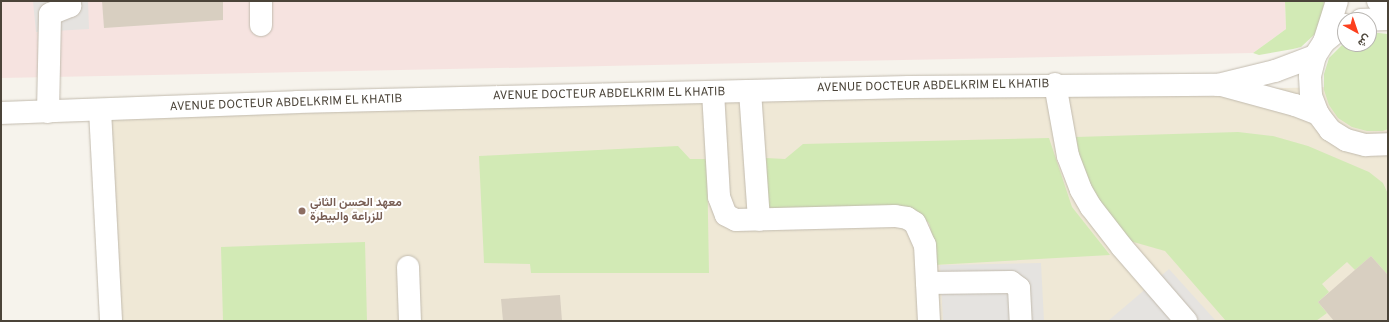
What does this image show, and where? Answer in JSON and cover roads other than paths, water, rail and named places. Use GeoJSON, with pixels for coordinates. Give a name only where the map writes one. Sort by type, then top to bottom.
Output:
{"type":"FeatureCollection","features":[{"type":"Feature","properties":{"kind":"street"},"geometry":{"type":"LineString","coordinates":[[48,112],[50,14],[70,6],[70,1]]}},
{"type":"Feature","properties":{"kind":"street"},"geometry":{"type":"LineString","coordinates":[[261,1],[261,25]]}},
{"type":"Feature","properties":{"kind":"street"},"geometry":{"type":"LineString","coordinates":[[1337,1],[1310,76],[1311,96],[1318,114],[1330,130],[1346,140],[1365,146],[1388,161]]}},
{"type":"Feature","properties":{"kind":"street"},"geometry":{"type":"LineString","coordinates":[[1378,1],[1388,13]]}},
{"type":"Feature","properties":{"kind":"street"},"geometry":{"type":"LineString","coordinates":[[1377,19],[1388,19]]}},
{"type":"Feature","properties":{"kind":"street"},"geometry":{"type":"LineString","coordinates":[[1218,85],[1275,71],[1320,49],[1337,33]]}},
{"type":"Feature","properties":{"kind":"street"},"geometry":{"type":"LineString","coordinates":[[1055,84],[1068,156],[1081,190],[1090,206],[1122,247],[1186,321]]}},
{"type":"Feature","properties":{"kind":"street","name":"AVENUE DOCTEUR ABDELKRIM EL KHATIB"},"geometry":{"type":"LineString","coordinates":[[1,113],[298,102],[750,91],[1055,84],[1218,85]]}},
{"type":"Feature","properties":{"kind":"street"},"geometry":{"type":"LineString","coordinates":[[1218,85],[1295,105],[1318,114]]}},
{"type":"Feature","properties":{"kind":"street"},"geometry":{"type":"LineString","coordinates":[[750,91],[758,220]]}},
{"type":"Feature","properties":{"kind":"street"},"geometry":{"type":"LineString","coordinates":[[713,92],[722,210],[726,215],[736,220],[907,218],[915,223],[922,234],[925,246],[929,321]]}},
{"type":"Feature","properties":{"kind":"street"},"geometry":{"type":"LineString","coordinates":[[100,110],[111,321]]}},
{"type":"Feature","properties":{"kind":"street"},"geometry":{"type":"LineString","coordinates":[[1365,146],[1388,144]]}},
{"type":"Feature","properties":{"kind":"street"},"geometry":{"type":"LineString","coordinates":[[408,267],[410,321]]}},
{"type":"Feature","properties":{"kind":"street"},"geometry":{"type":"LineString","coordinates":[[927,283],[1011,282],[1019,288],[1021,321]]}},
{"type":"Feature","properties":{"kind":"place","name":"معهد الحسن الثاني للزراعة والبيطرة"},"geometry":{"type":"Point","coordinates":[302,211]}}]}
